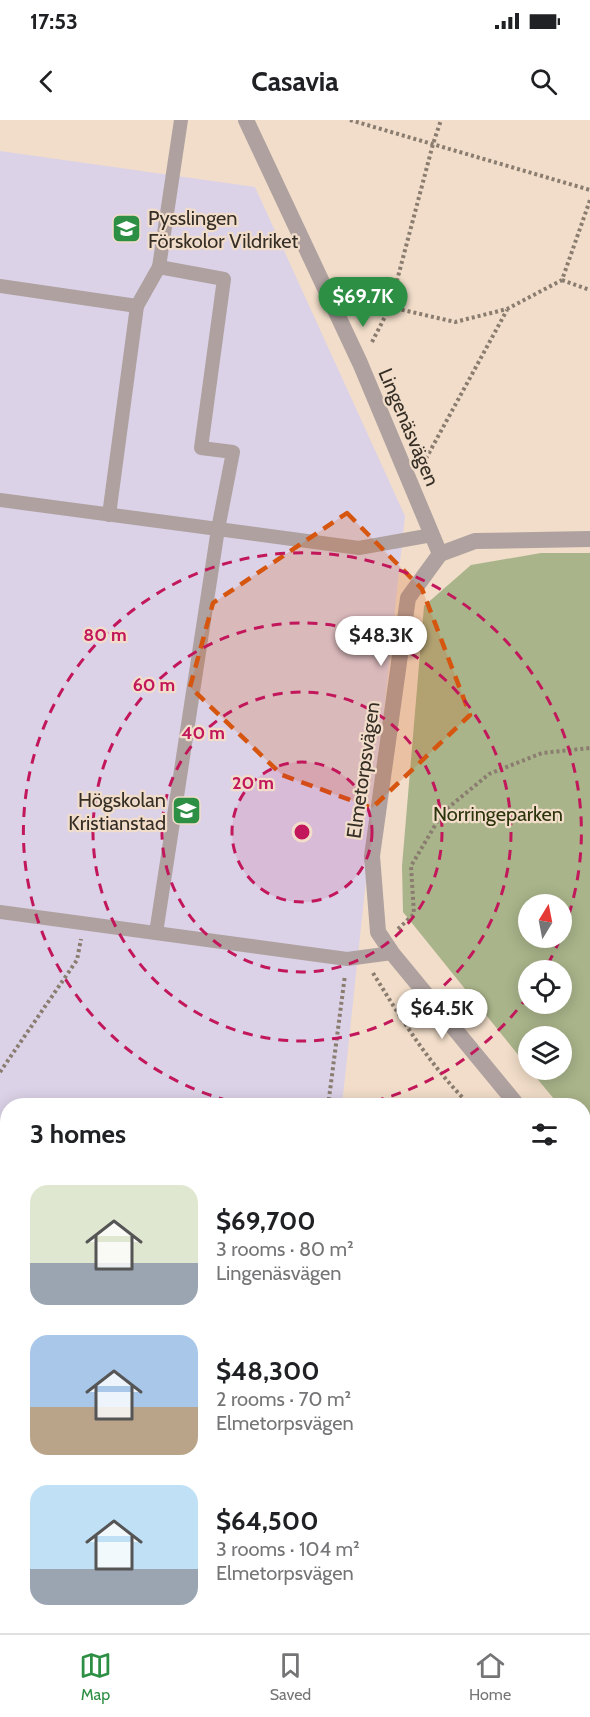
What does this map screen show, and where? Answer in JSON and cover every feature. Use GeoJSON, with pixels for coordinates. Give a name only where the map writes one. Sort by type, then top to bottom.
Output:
{"type":"FeatureCollection","features":[{"type":"Feature","properties":{"kind":"street","name":"Lingenäsvägen"},"geometry":{"type":"LineString","coordinates":[[246,120],[360,363],[440,554]]}},
{"type":"Feature","properties":{"kind":"street"},"geometry":{"type":"LineString","coordinates":[[440,554],[476,541],[590,539]]}},
{"type":"Feature","properties":{"kind":"street","name":"Elmetorpsvägen"},"geometry":{"type":"LineString","coordinates":[[440,554],[408,598],[372,856],[378,932],[392,953],[511,1098]]}},
{"type":"Feature","properties":{"kind":"lane"},"geometry":{"type":"LineString","coordinates":[[109,514],[136,306],[159,267],[181,120]]}},
{"type":"Feature","properties":{"kind":"lane"},"geometry":{"type":"LineString","coordinates":[[156,933],[218,529],[233,452],[201,448],[224,279],[159,267]]}},
{"type":"Feature","properties":{"kind":"lane"},"geometry":{"type":"LineString","coordinates":[[0,286],[136,306]]}},
{"type":"Feature","properties":{"kind":"lane"},"geometry":{"type":"LineString","coordinates":[[0,500],[359,548],[432,535]]}},
{"type":"Feature","properties":{"kind":"lane"},"geometry":{"type":"LineString","coordinates":[[0,912],[347,959],[392,953]]}},
{"type":"Feature","properties":{"kind":"path"},"geometry":{"type":"LineString","coordinates":[[350,120],[590,190]]}},
{"type":"Feature","properties":{"kind":"path"},"geometry":{"type":"LineString","coordinates":[[360,363],[390,307],[441,120]]}},
{"type":"Feature","properties":{"kind":"path"},"geometry":{"type":"LineString","coordinates":[[390,307],[455,321],[507,309],[562,280],[590,200]]}},
{"type":"Feature","properties":{"kind":"path"},"geometry":{"type":"LineString","coordinates":[[562,280],[590,290]]}},
{"type":"Feature","properties":{"kind":"path"},"geometry":{"type":"LineString","coordinates":[[411,485],[507,309]]}},
{"type":"Feature","properties":{"kind":"path"},"geometry":{"type":"LineString","coordinates":[[398,929],[414,914],[411,866],[443,812],[489,774],[542,753],[590,748]]}},
{"type":"Feature","properties":{"kind":"path"},"geometry":{"type":"LineString","coordinates":[[0,1072],[77,960],[83,923]]}},
{"type":"Feature","properties":{"kind":"path"},"geometry":{"type":"LineString","coordinates":[[363,957],[425,1054],[463,1098]]}},
{"type":"Feature","properties":{"kind":"path"},"geometry":{"type":"LineString","coordinates":[[329,1098],[347,959]]}},
{"type":"Feature","properties":{"kind":"highlighted area"},"geometry":{"type":"Polygon","coordinates":[[[347,513],[422,589],[470,715],[372,808],[282,775],[190,687],[213,603],[347,513]]]}},
{"type":"Feature","properties":{"kind":"shaded area","name":"Högskolan Kristianstad"},"geometry":{"type":"Polygon","coordinates":[[[0,151],[255,187],[405,516],[343,1098],[0,1098],[0,151]]]}},
{"type":"Feature","properties":{"kind":"green space","name":"Norringeparken"},"geometry":{"type":"Polygon","coordinates":[[[541,553],[590,553],[590,1098],[553,1098],[538,1080],[572,1080],[572,1026],[518,1026],[518,1055],[403,912],[402,866],[424,606],[471,565],[541,553]]]}},
{"type":"Feature","properties":{"kind":"place","name":"Pysslingen Förskolor Vildriket"},"geometry":{"type":"Point","coordinates":[127,229]}},
{"type":"Feature","properties":{"kind":"place","name":"Högskolan Kristianstad"},"geometry":{"type":"Point","coordinates":[187,811]}}]}
